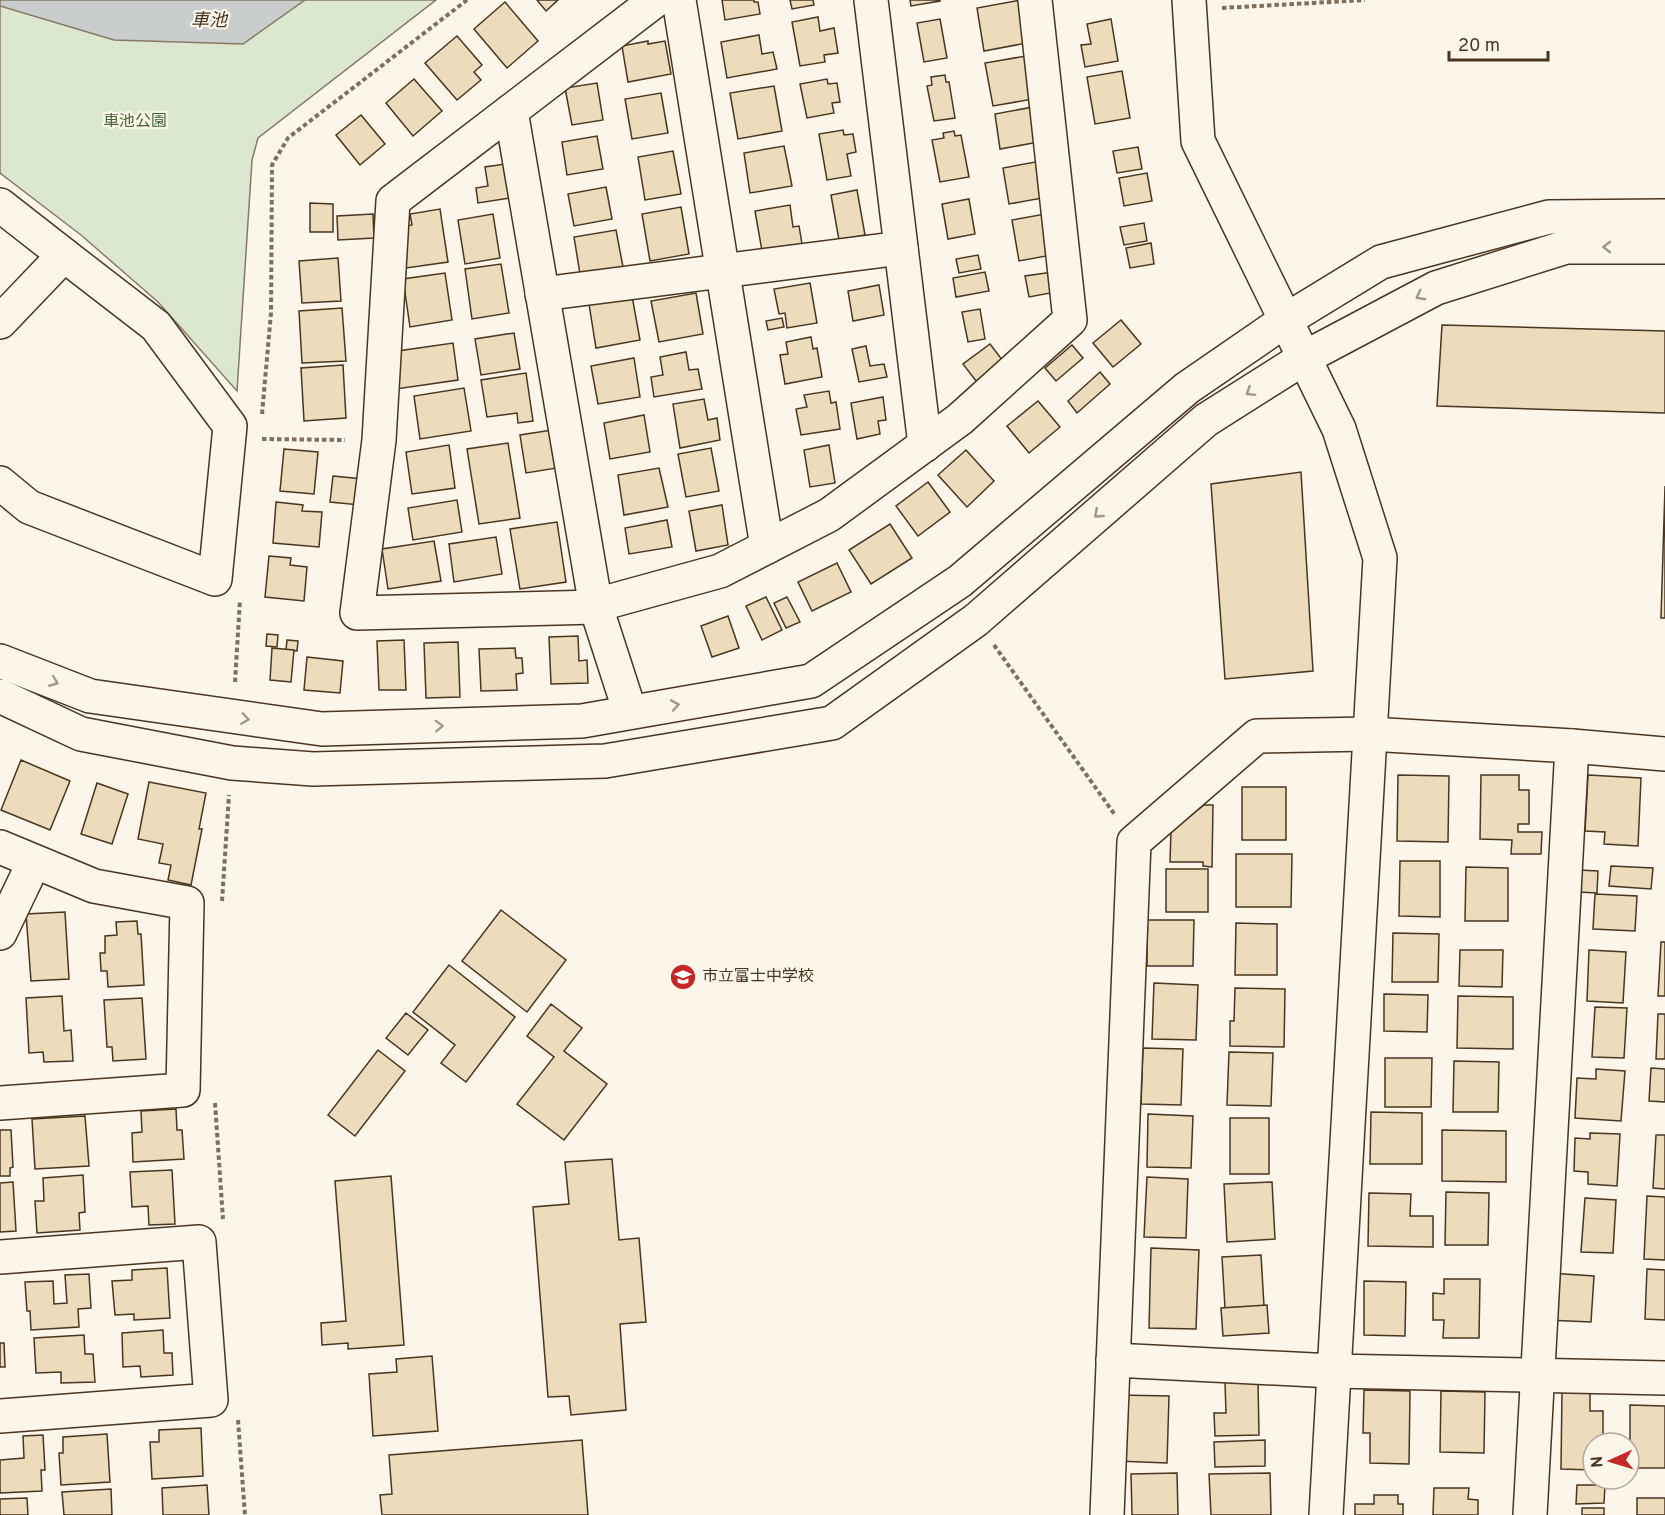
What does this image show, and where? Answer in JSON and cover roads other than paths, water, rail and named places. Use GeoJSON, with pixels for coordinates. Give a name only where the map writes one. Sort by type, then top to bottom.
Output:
{"type":"FeatureCollection","features":[{"type":"Feature","properties":{"kind":"street"},"geometry":{"type":"LineString","coordinates":[[656,0],[393,201],[379,440],[357,614],[596,607],[720,571],[830,515],[960,419],[1070,320],[1035,0]]}},
{"type":"Feature","properties":{"kind":"street"},"geometry":{"type":"LineString","coordinates":[[679,0],[768,547]]}},
{"type":"Feature","properties":{"kind":"street"},"geometry":{"type":"LineString","coordinates":[[871,0],[925,445]]}},
{"type":"Feature","properties":{"kind":"street"},"geometry":{"type":"LineString","coordinates":[[1189,5],[1198,141],[1339,429],[1380,558],[1326,1515]]}},
{"type":"Feature","properties":{"kind":"street"},"geometry":{"type":"LineString","coordinates":[[511,111],[596,607],[630,712]]}},
{"type":"Feature","properties":{"kind":"street"},"geometry":{"type":"LineString","coordinates":[[0,205],[156,326],[230,426],[215,579],[29,507],[0,483]]}},
{"type":"Feature","properties":{"kind":"street"},"geometry":{"type":"LineString","coordinates":[[0,661],[90,696],[322,729],[582,721],[811,681],[960,581],[1187,388],[1286,320],[1381,262],[1549,217],[1665,216]]}},
{"type":"Feature","properties":{"kind":"street"},"geometry":{"type":"LineString","coordinates":[[0,696],[81,735],[232,763],[313,769],[605,761],[832,723],[976,620],[1206,420],[1304,358],[1436,288],[1555,250],[1566,247],[1665,247]]}},
{"type":"Feature","properties":{"kind":"street"},"geometry":{"type":"LineString","coordinates":[[542,294],[901,248]]}},
{"type":"Feature","properties":{"kind":"street"},"geometry":{"type":"LineString","coordinates":[[0,322],[64,255]]}},
{"type":"Feature","properties":{"kind":"street"},"geometry":{"type":"LineString","coordinates":[[1107,1515],[1134,842],[1257,736],[1370,734],[1665,754]]}},
{"type":"Feature","properties":{"kind":"street"},"geometry":{"type":"LineString","coordinates":[[1530,1515],[1572,746]]}},
{"type":"Feature","properties":{"kind":"street"},"geometry":{"type":"LineString","coordinates":[[0,847],[94,886],[187,903],[183,1090],[0,1103]]}},
{"type":"Feature","properties":{"kind":"street"},"geometry":{"type":"LineString","coordinates":[[0,933],[34,862]]}},
{"type":"Feature","properties":{"kind":"street"},"geometry":{"type":"LineString","coordinates":[[0,1257],[199,1242],[211,1400],[0,1416]]}},
{"type":"Feature","properties":{"kind":"street"},"geometry":{"type":"LineString","coordinates":[[1113,1360],[1333,1371],[1665,1378]]}},
{"type":"Feature","properties":{"kind":"water","name":"車池"},"geometry":{"type":"Polygon","coordinates":[[[0,0],[305,0],[243,44],[114,40],[0,6],[0,0]]]}},
{"type":"Feature","properties":{"kind":"place","name":"市立富士中学校"},"geometry":{"type":"Point","coordinates":[683,977]}},
{"type":"Feature","properties":{"kind":"park label","name":"車池公園"},"geometry":{"type":"Point","coordinates":[135,122]}}]}
